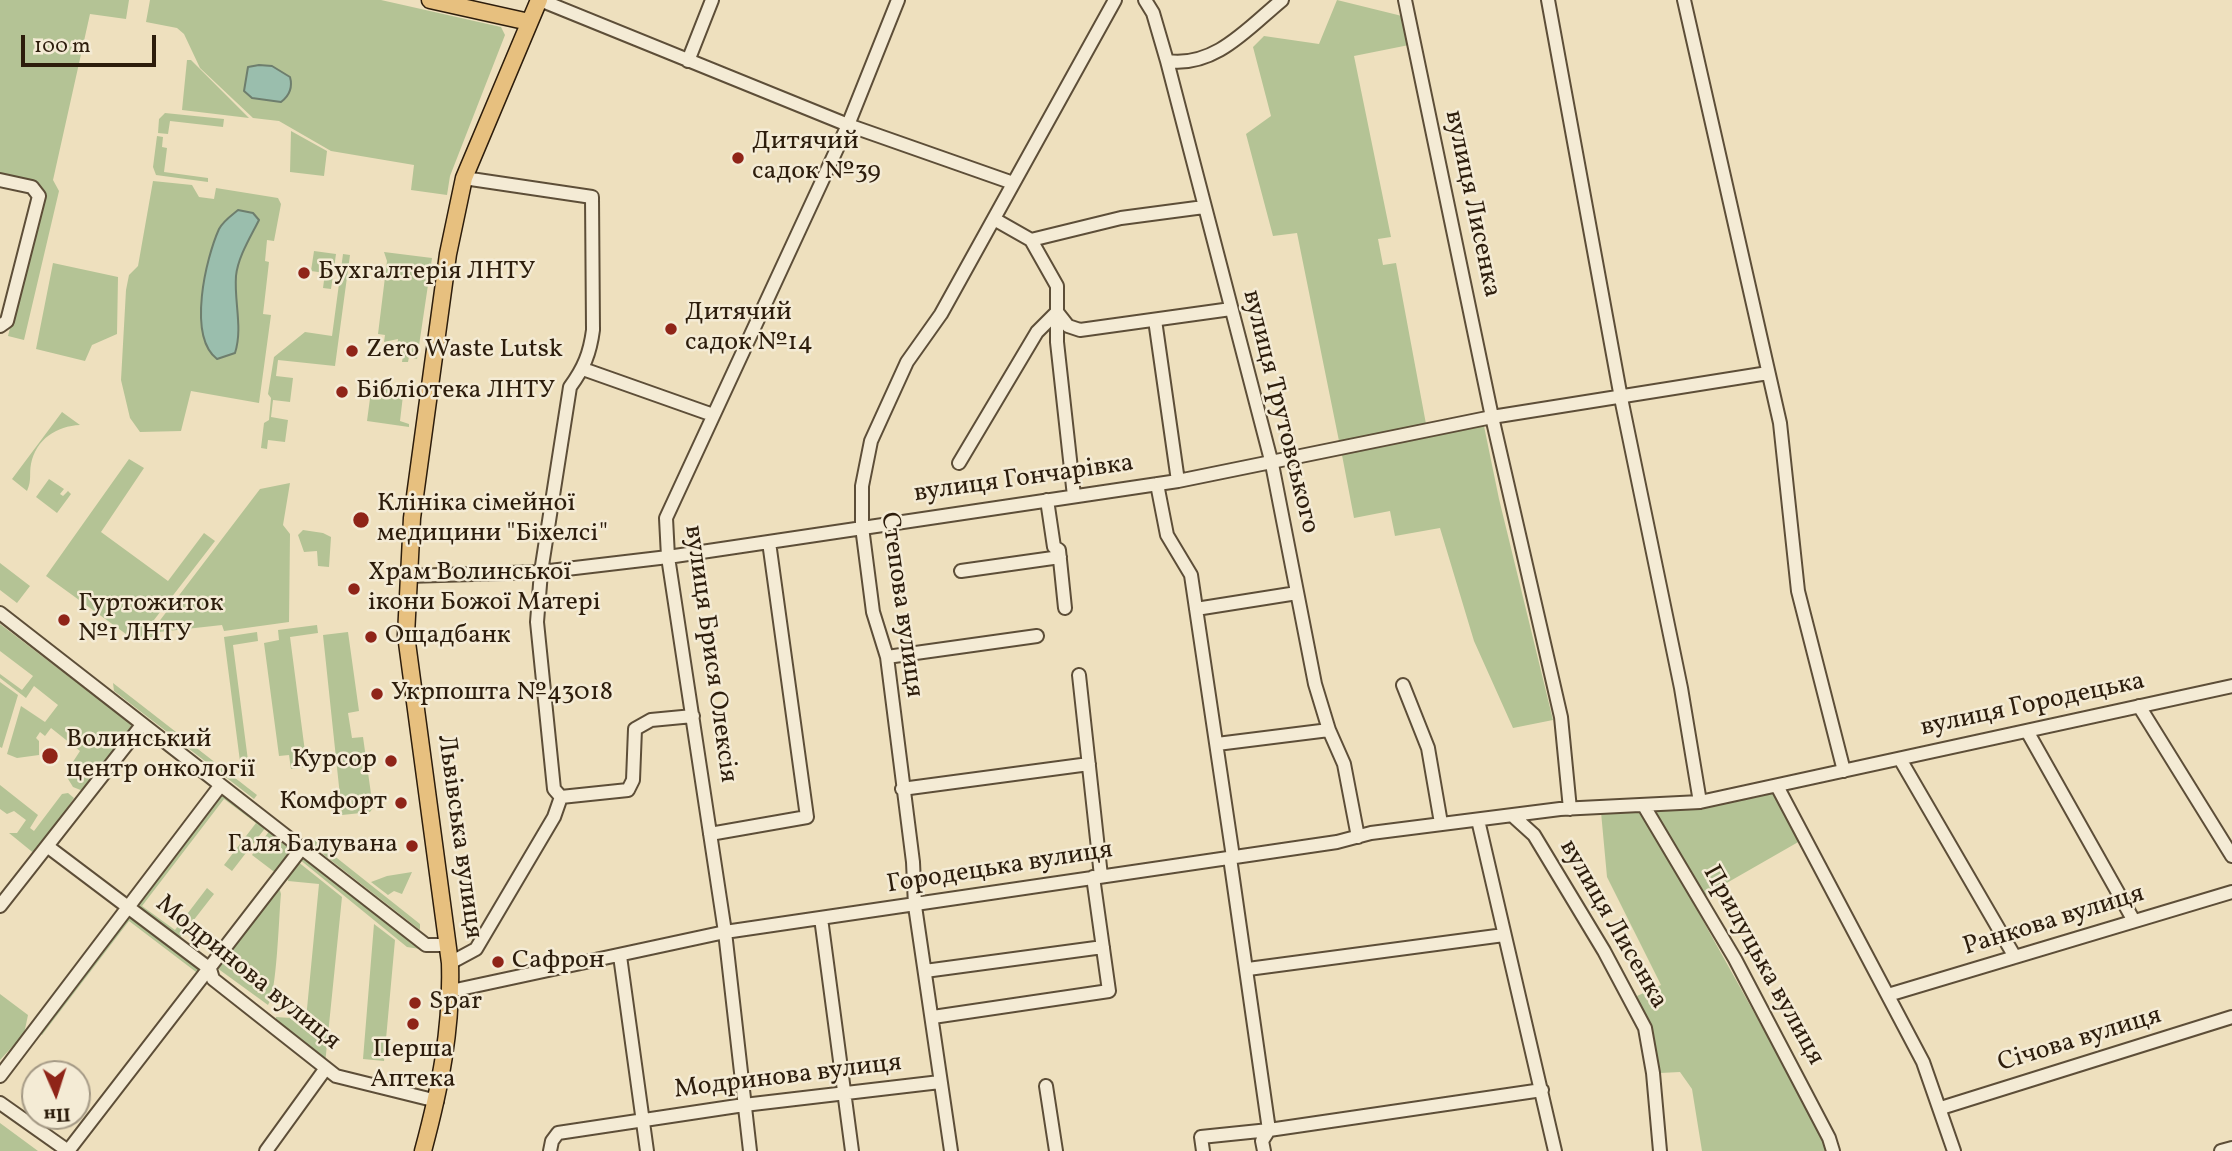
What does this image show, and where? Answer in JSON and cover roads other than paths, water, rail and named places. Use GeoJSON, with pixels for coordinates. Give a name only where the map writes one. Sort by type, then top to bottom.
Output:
{"type":"FeatureCollection","features":[{"type":"Feature","properties":{"kind":"main road"},"geometry":{"type":"LineString","coordinates":[[430,0],[530,22]]}},
{"type":"Feature","properties":{"kind":"main road","name":"Львівська вулиця"},"geometry":{"type":"LineString","coordinates":[[423,1151],[444,1063],[451,991],[448,946],[407,635],[407,576],[434,354],[464,177],[540,0]]}},
{"type":"Feature","properties":{"kind":"street"},"geometry":{"type":"LineString","coordinates":[[540,0],[848,125],[1013,183]]}},
{"type":"Feature","properties":{"kind":"street"},"geometry":{"type":"LineString","coordinates":[[688,61],[712,0]]}},
{"type":"Feature","properties":{"kind":"street","name":"вулиця Брися Олексія"},"geometry":{"type":"LineString","coordinates":[[750,1151],[725,932],[668,557],[666,518],[848,125],[898,0]]}},
{"type":"Feature","properties":{"kind":"street","name":"Степова вулиця"},"geometry":{"type":"LineString","coordinates":[[951,1151],[915,906],[914,862],[902,789],[887,657],[873,612],[862,527],[862,486],[871,442],[906,362],[941,314],[1115,0]]}},
{"type":"Feature","properties":{"kind":"street","name":"вулиця Трутовського"},"geometry":{"type":"LineString","coordinates":[[1145,0],[1153,13],[1167,61],[1272,464],[1315,684],[1329,730],[1344,764],[1358,836]]}},
{"type":"Feature","properties":{"kind":"street"},"geometry":{"type":"LineString","coordinates":[[1167,61],[1187,64],[1214,55],[1282,0]]}},
{"type":"Feature","properties":{"kind":"street","name":"вулиця Лисенка"},"geometry":{"type":"LineString","coordinates":[[1405,0],[1492,417],[1561,717],[1565,809]]}},
{"type":"Feature","properties":{"kind":"street"},"geometry":{"type":"LineString","coordinates":[[1549,0],[1621,398],[1681,688],[1700,802]]}},
{"type":"Feature","properties":{"kind":"street"},"geometry":{"type":"LineString","coordinates":[[1684,0],[1780,424],[1798,591],[1844,771]]}},
{"type":"Feature","properties":{"kind":"street"},"geometry":{"type":"LineString","coordinates":[[464,177],[592,197],[593,330],[583,369],[570,387],[541,572],[537,622],[554,789],[561,797]]}},
{"type":"Feature","properties":{"kind":"street"},"geometry":{"type":"LineString","coordinates":[[0,180],[32,187],[39,197],[7,321],[0,326]]}},
{"type":"Feature","properties":{"kind":"street"},"geometry":{"type":"LineString","coordinates":[[1031,240],[1121,218],[1204,207]]}},
{"type":"Feature","properties":{"kind":"street"},"geometry":{"type":"LineString","coordinates":[[994,219],[1031,240],[1057,286],[1057,342],[1074,496]]}},
{"type":"Feature","properties":{"kind":"street"},"geometry":{"type":"LineString","coordinates":[[1057,312],[1068,326],[1080,330],[1231,309]]}},
{"type":"Feature","properties":{"kind":"street"},"geometry":{"type":"LineString","coordinates":[[959,463],[1037,332],[1057,312]]}},
{"type":"Feature","properties":{"kind":"street"},"geometry":{"type":"LineString","coordinates":[[1155,320],[1178,481]]}},
{"type":"Feature","properties":{"kind":"street"},"geometry":{"type":"LineString","coordinates":[[583,369],[713,415]]}},
{"type":"Feature","properties":{"kind":"street"},"geometry":{"type":"LineString","coordinates":[[1272,464],[1492,417],[1768,373]]}},
{"type":"Feature","properties":{"kind":"street","name":"вулиця Гончарівка"},"geometry":{"type":"LineString","coordinates":[[407,576],[541,572],[668,557],[1178,481],[1272,464]]}},
{"type":"Feature","properties":{"kind":"street"},"geometry":{"type":"LineString","coordinates":[[1157,484],[1167,535],[1191,575],[1217,744],[1269,1130],[1262,1141],[1264,1151]]}},
{"type":"Feature","properties":{"kind":"street"},"geometry":{"type":"LineString","coordinates":[[1047,500],[1054,547],[1059,550],[1065,608]]}},
{"type":"Feature","properties":{"kind":"street"},"geometry":{"type":"LineString","coordinates":[[710,834],[807,817],[769,542]]}},
{"type":"Feature","properties":{"kind":"street"},"geometry":{"type":"LineString","coordinates":[[961,571],[1060,557]]}},
{"type":"Feature","properties":{"kind":"street"},"geometry":{"type":"LineString","coordinates":[[1196,609],[1297,593]]}},
{"type":"Feature","properties":{"kind":"street"},"geometry":{"type":"LineString","coordinates":[[0,613],[426,945],[448,946]]}},
{"type":"Feature","properties":{"kind":"street"},"geometry":{"type":"LineString","coordinates":[[887,657],[1037,636]]}},
{"type":"Feature","properties":{"kind":"street"},"geometry":{"type":"LineString","coordinates":[[933,1017],[1109,991],[1079,675]]}},
{"type":"Feature","properties":{"kind":"street"},"geometry":{"type":"LineString","coordinates":[[1403,685],[1428,748],[1441,823]]}},
{"type":"Feature","properties":{"kind":"street","name":"вулиця Городецька"},"geometry":{"type":"LineString","coordinates":[[1700,802],[2232,686]]}},
{"type":"Feature","properties":{"kind":"street"},"geometry":{"type":"LineString","coordinates":[[2139,706],[2232,856]]}},
{"type":"Feature","properties":{"kind":"street"},"geometry":{"type":"LineString","coordinates":[[561,797],[628,790],[633,780],[635,729],[651,720],[693,716]]}},
{"type":"Feature","properties":{"kind":"street"},"geometry":{"type":"LineString","coordinates":[[0,906],[142,725]]}},
{"type":"Feature","properties":{"kind":"street"},"geometry":{"type":"LineString","coordinates":[[1217,744],[1329,730]]}},
{"type":"Feature","properties":{"kind":"street"},"geometry":{"type":"LineString","coordinates":[[2027,731],[2134,921]]}},
{"type":"Feature","properties":{"kind":"street"},"geometry":{"type":"LineString","coordinates":[[1900,759],[2015,957]]}},
{"type":"Feature","properties":{"kind":"street"},"geometry":{"type":"LineString","coordinates":[[902,789],[1089,764]]}},
{"type":"Feature","properties":{"kind":"street"},"geometry":{"type":"LineString","coordinates":[[0,1076],[220,786]]}},
{"type":"Feature","properties":{"kind":"street"},"geometry":{"type":"LineString","coordinates":[[1777,786],[1923,1062],[1954,1151]]}},
{"type":"Feature","properties":{"kind":"street"},"geometry":{"type":"LineString","coordinates":[[450,964],[476,949],[554,817],[561,797]]}},
{"type":"Feature","properties":{"kind":"street","name":"Городецька вулиця"},"geometry":{"type":"LineString","coordinates":[[451,991],[725,932],[915,906],[1441,823],[1565,809],[1700,802]]}},
{"type":"Feature","properties":{"kind":"street","name":"Прилуцька вулиця"},"geometry":{"type":"LineString","coordinates":[[1644,806],[1735,958],[1829,1138],[1833,1151]]}},
{"type":"Feature","properties":{"kind":"street","name":"вулиця Лисенка"},"geometry":{"type":"LineString","coordinates":[[1513,816],[1534,835],[1604,951],[1645,1028],[1653,1073],[1660,1151]]}},
{"type":"Feature","properties":{"kind":"street"},"geometry":{"type":"LineString","coordinates":[[1478,820],[1555,1151]]}},
{"type":"Feature","properties":{"kind":"street","name":"Модринова вулиця"},"geometry":{"type":"LineString","coordinates":[[47,846],[210,969],[213,979],[336,1076],[436,1101]]}},
{"type":"Feature","properties":{"kind":"street"},"geometry":{"type":"LineString","coordinates":[[0,1103],[68,1151],[301,849]]}},
{"type":"Feature","properties":{"kind":"street","name":"Ранкова вулиця"},"geometry":{"type":"LineString","coordinates":[[1888,995],[2232,892]]}},
{"type":"Feature","properties":{"kind":"street"},"geometry":{"type":"LineString","coordinates":[[821,918],[852,1151]]}},
{"type":"Feature","properties":{"kind":"street"},"geometry":{"type":"LineString","coordinates":[[1248,969],[1504,935]]}},
{"type":"Feature","properties":{"kind":"street"},"geometry":{"type":"LineString","coordinates":[[925,971],[1103,947]]}},
{"type":"Feature","properties":{"kind":"street"},"geometry":{"type":"LineString","coordinates":[[621,956],[647,1151]]}},
{"type":"Feature","properties":{"kind":"street","name":"Січова вулиця"},"geometry":{"type":"LineString","coordinates":[[1941,1108],[2232,1017]]}},
{"type":"Feature","properties":{"kind":"street"},"geometry":{"type":"LineString","coordinates":[[265,1151],[326,1068]]}},
{"type":"Feature","properties":{"kind":"street","name":"Модринова вулиця"},"geometry":{"type":"LineString","coordinates":[[550,1151],[552,1141],[558,1133],[744,1105],[940,1082]]}},
{"type":"Feature","properties":{"kind":"street"},"geometry":{"type":"LineString","coordinates":[[1046,1086],[1056,1151]]}},
{"type":"Feature","properties":{"kind":"street"},"geometry":{"type":"LineString","coordinates":[[1203,1151],[1202,1137],[1269,1130],[1542,1090]]}},
{"type":"Feature","properties":{"kind":"street"},"geometry":{"type":"LineString","coordinates":[[2221,1151],[2232,1148]]}},
{"type":"Feature","properties":{"kind":"place","name":"Дитячий садок №39"},"geometry":{"type":"Point","coordinates":[738,158]}},
{"type":"Feature","properties":{"kind":"place","name":"Бухгалтерія ЛНТУ"},"geometry":{"type":"Point","coordinates":[304,273]}},
{"type":"Feature","properties":{"kind":"place","name":"Дитячий садок №14"},"geometry":{"type":"Point","coordinates":[671,329]}},
{"type":"Feature","properties":{"kind":"place","name":"Zero Waste Lutsk"},"geometry":{"type":"Point","coordinates":[352,351]}},
{"type":"Feature","properties":{"kind":"place","name":"Бібліотека ЛНТУ"},"geometry":{"type":"Point","coordinates":[342,392]}},
{"type":"Feature","properties":{"kind":"place","name":"Клініка сімейної медицини \"Біхелсі\""},"geometry":{"type":"Point","coordinates":[361,520]}},
{"type":"Feature","properties":{"kind":"place","name":"Храм Волинської ікони Божої Матері"},"geometry":{"type":"Point","coordinates":[354,589]}},
{"type":"Feature","properties":{"kind":"place","name":"Гуртожиток №1 ЛНТУ"},"geometry":{"type":"Point","coordinates":[64,620]}},
{"type":"Feature","properties":{"kind":"place","name":"Ощадбанк"},"geometry":{"type":"Point","coordinates":[371,637]}},
{"type":"Feature","properties":{"kind":"place","name":"Укрпошта №43018"},"geometry":{"type":"Point","coordinates":[377,694]}},
{"type":"Feature","properties":{"kind":"place","name":"Волинський центр онкології"},"geometry":{"type":"Point","coordinates":[50,756]}},
{"type":"Feature","properties":{"kind":"place","name":"Курсор"},"geometry":{"type":"Point","coordinates":[391,761]}},
{"type":"Feature","properties":{"kind":"place","name":"Комфорт"},"geometry":{"type":"Point","coordinates":[401,803]}},
{"type":"Feature","properties":{"kind":"place","name":"Галя Балувана"},"geometry":{"type":"Point","coordinates":[412,846]}},
{"type":"Feature","properties":{"kind":"place","name":"Сафрон"},"geometry":{"type":"Point","coordinates":[498,962]}},
{"type":"Feature","properties":{"kind":"place","name":"Spar"},"geometry":{"type":"Point","coordinates":[415,1003]}},
{"type":"Feature","properties":{"kind":"place","name":"Перша Аптека"},"geometry":{"type":"Point","coordinates":[413,1024]}}]}
